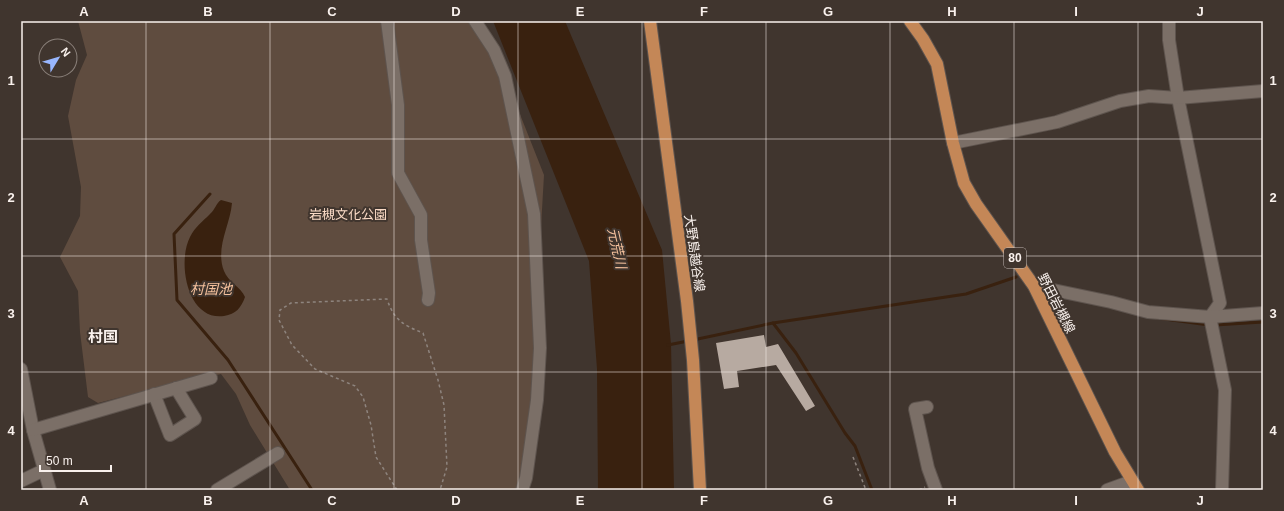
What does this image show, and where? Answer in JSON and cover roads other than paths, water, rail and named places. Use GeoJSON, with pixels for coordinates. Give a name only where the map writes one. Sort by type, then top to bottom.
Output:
{"type":"FeatureCollection","features":[{"type":"Feature","properties":{"kind":"main road","name":"大野島越谷線"},"geometry":{"type":"LineString","coordinates":[[650,21],[688,308],[693,360],[700,490]]}},
{"type":"Feature","properties":{"kind":"main road","name":"野田岩槻線"},"geometry":{"type":"LineString","coordinates":[[910,21],[923,39],[937,64],[953,143],[964,183],[976,204],[1034,286],[1115,452],[1135,486]]}},
{"type":"Feature","properties":{"kind":"street"},"geometry":{"type":"LineString","coordinates":[[387,21],[398,105],[398,173],[421,215],[421,240],[429,293],[428,300]]}},
{"type":"Feature","properties":{"kind":"street"},"geometry":{"type":"LineString","coordinates":[[475,21],[494,50],[505,76],[534,214],[540,348],[537,400],[526,478],[522,490]]}},
{"type":"Feature","properties":{"kind":"street"},"geometry":{"type":"LineString","coordinates":[[1169,21],[1169,40],[1178,98],[1220,303],[1211,321],[1225,390],[1222,490]]}},
{"type":"Feature","properties":{"kind":"street"},"geometry":{"type":"LineString","coordinates":[[953,143],[1057,122],[1120,101],[1149,96],[1178,98],[1263,91]]}},
{"type":"Feature","properties":{"kind":"street"},"geometry":{"type":"LineString","coordinates":[[1034,286],[1111,302],[1148,312],[1211,321],[1263,313]]}},
{"type":"Feature","properties":{"kind":"street"},"geometry":{"type":"LineString","coordinates":[[21,369],[33,430],[50,490]]}},
{"type":"Feature","properties":{"kind":"street"},"geometry":{"type":"LineString","coordinates":[[33,430],[211,378]]}},
{"type":"Feature","properties":{"kind":"street"},"geometry":{"type":"LineString","coordinates":[[154,394],[170,434],[195,419],[176,388]]}},
{"type":"Feature","properties":{"kind":"street"},"geometry":{"type":"LineString","coordinates":[[927,407],[915,409],[928,468],[936,490]]}},
{"type":"Feature","properties":{"kind":"street"},"geometry":{"type":"LineString","coordinates":[[217,490],[278,452]]}},
{"type":"Feature","properties":{"kind":"street"},"geometry":{"type":"LineString","coordinates":[[21,481],[44,470]]}},
{"type":"Feature","properties":{"kind":"street"},"geometry":{"type":"LineString","coordinates":[[1106,490],[1135,486]]}},
{"type":"Feature","properties":{"kind":"water","name":"元荒川"},"geometry":{"type":"Polygon","coordinates":[[[493,21],[565,21],[662,250],[671,344],[674,490],[598,490],[597,369],[589,261],[493,21]]]}},
{"type":"Feature","properties":{"kind":"water","name":"村国池"},"geometry":{"type":"Polygon","coordinates":[[[221,200],[232,203],[222,245],[221,254],[224,271],[231,281],[241,290],[245,297],[238,310],[232,314],[224,316],[211,315],[201,309],[194,300],[188,288],[185,274],[186,248],[190,237],[221,200]]]}},
{"type":"Feature","properties":{"kind":"waterway"},"geometry":{"type":"LineString","coordinates":[[210,194],[174,234],[177,300],[228,360],[312,490]]}},
{"type":"Feature","properties":{"kind":"waterway"},"geometry":{"type":"LineString","coordinates":[[693,340],[773,323],[966,294],[1016,277]]}},
{"type":"Feature","properties":{"kind":"waterway"},"geometry":{"type":"LineString","coordinates":[[1157,318],[1209,325]]}},
{"type":"Feature","properties":{"kind":"waterway"},"geometry":{"type":"LineString","coordinates":[[1215,325],[1263,322]]}},
{"type":"Feature","properties":{"kind":"waterway"},"geometry":{"type":"LineString","coordinates":[[773,323],[796,353],[845,433],[855,446],[872,490]]}},
{"type":"Feature","properties":{"kind":"waterway"},"geometry":{"type":"LineString","coordinates":[[668,345],[688,341]]}},
{"type":"Feature","properties":{"kind":"district","name":"村国"},"geometry":{"type":"Point","coordinates":[103,337]}},
{"type":"Feature","properties":{"kind":"park label","name":"岩槻文化公園"},"geometry":{"type":"Point","coordinates":[348,214]}}]}
